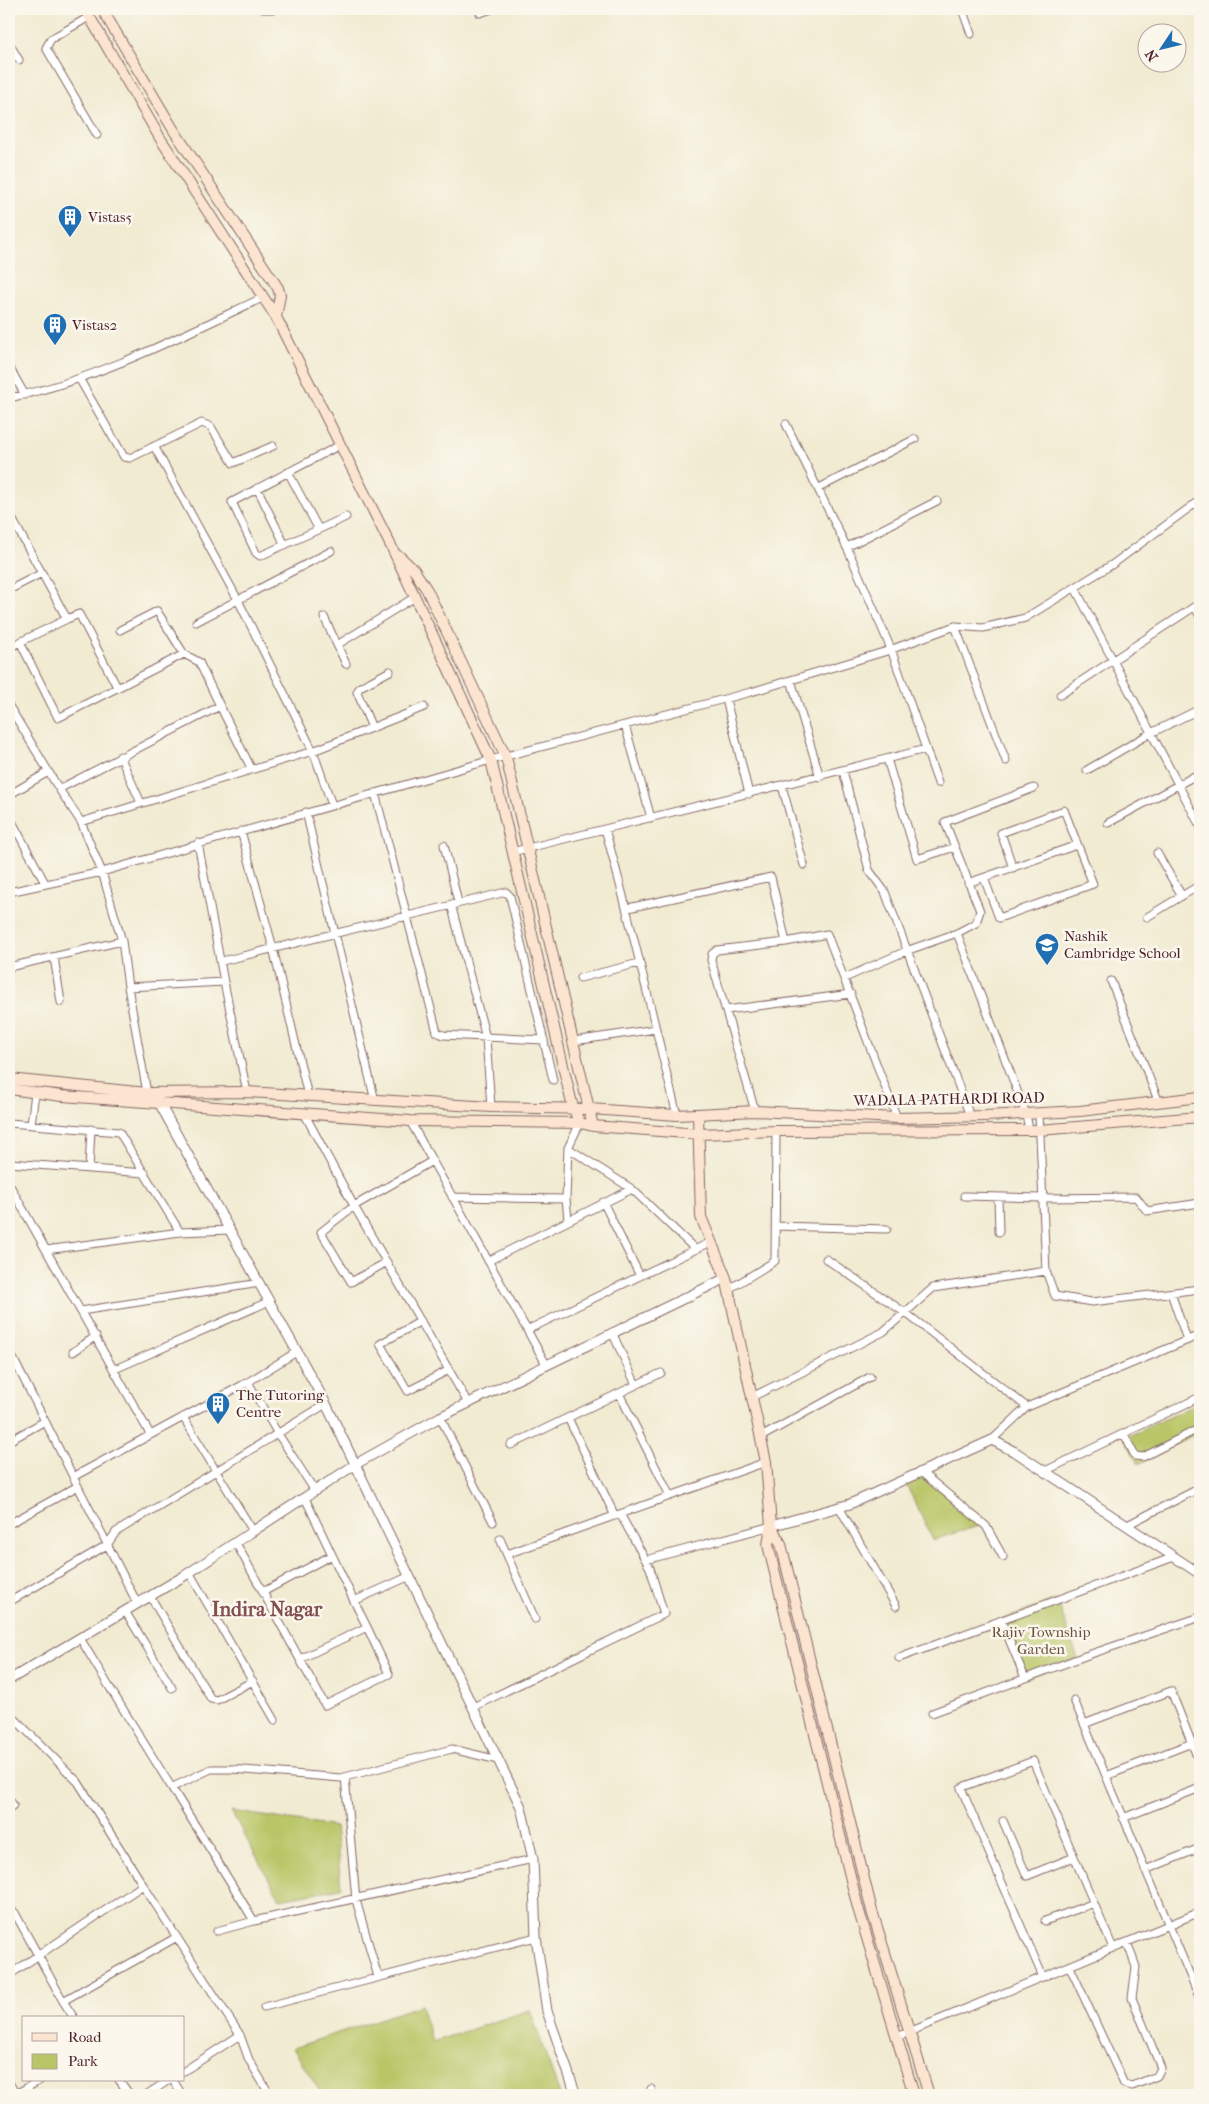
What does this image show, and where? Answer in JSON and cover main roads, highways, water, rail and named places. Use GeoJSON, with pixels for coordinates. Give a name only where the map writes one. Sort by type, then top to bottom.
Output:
{"type":"FeatureCollection","features":[{"type":"Feature","properties":{"kind":"main road"},"geometry":{"type":"LineString","coordinates":[[102,9],[173,129],[278,288],[280,295],[276,317]]}},
{"type":"Feature","properties":{"kind":"main road"},"geometry":{"type":"LineString","coordinates":[[87,13],[160,138],[276,317],[393,550],[491,760],[573,1108],[580,1123]]}},
{"type":"Feature","properties":{"kind":"main road"},"geometry":{"type":"LineString","coordinates":[[393,550],[414,570],[427,590],[506,756],[593,1126]]}},
{"type":"Feature","properties":{"kind":"main road"},"geometry":{"type":"LineString","coordinates":[[9,1079],[153,1096]]}},
{"type":"Feature","properties":{"kind":"main road"},"geometry":{"type":"LineString","coordinates":[[9,1089],[35,1093],[153,1096]]}},
{"type":"Feature","properties":{"kind":"main road","name":"WADALA-PATHARDI ROAD"},"geometry":{"type":"LineString","coordinates":[[153,1096],[247,1092],[375,1101],[491,1107],[573,1108],[677,1115],[755,1111],[897,1118],[1038,1114],[1200,1097]]}},
{"type":"Feature","properties":{"kind":"main road","name":"WADALA-PATHARDI ROAD"},"geometry":{"type":"LineString","coordinates":[[153,1096],[304,1113],[410,1121],[580,1123],[593,1126],[700,1134],[776,1131],[1034,1130],[1200,1117]]}},
{"type":"Feature","properties":{"kind":"main road"},"geometry":{"type":"LineString","coordinates":[[698,1114],[701,1217],[729,1289],[766,1462],[771,1526],[768,1545],[858,1908],[914,2095]]}},
{"type":"Feature","properties":{"kind":"main road"},"geometry":{"type":"LineString","coordinates":[[771,1526],[781,1544],[872,1911],[929,2095]]}},
{"type":"Feature","properties":{"kind":"place","name":"Vistas5"},"geometry":{"type":"Point","coordinates":[70,238]}},
{"type":"Feature","properties":{"kind":"place","name":"Vistas2"},"geometry":{"type":"Point","coordinates":[55,346]}},
{"type":"Feature","properties":{"kind":"place","name":"Nashik Cambridge School"},"geometry":{"type":"Point","coordinates":[1047,966]}},
{"type":"Feature","properties":{"kind":"place","name":"The Tutoring Centre"},"geometry":{"type":"Point","coordinates":[218,1425]}},
{"type":"Feature","properties":{"kind":"district","name":"Indira Nagar"},"geometry":{"type":"Point","coordinates":[267,1609]}},
{"type":"Feature","properties":{"kind":"park label","name":"Rajiv Township Garden"},"geometry":{"type":"Point","coordinates":[1041,1640]}}]}
